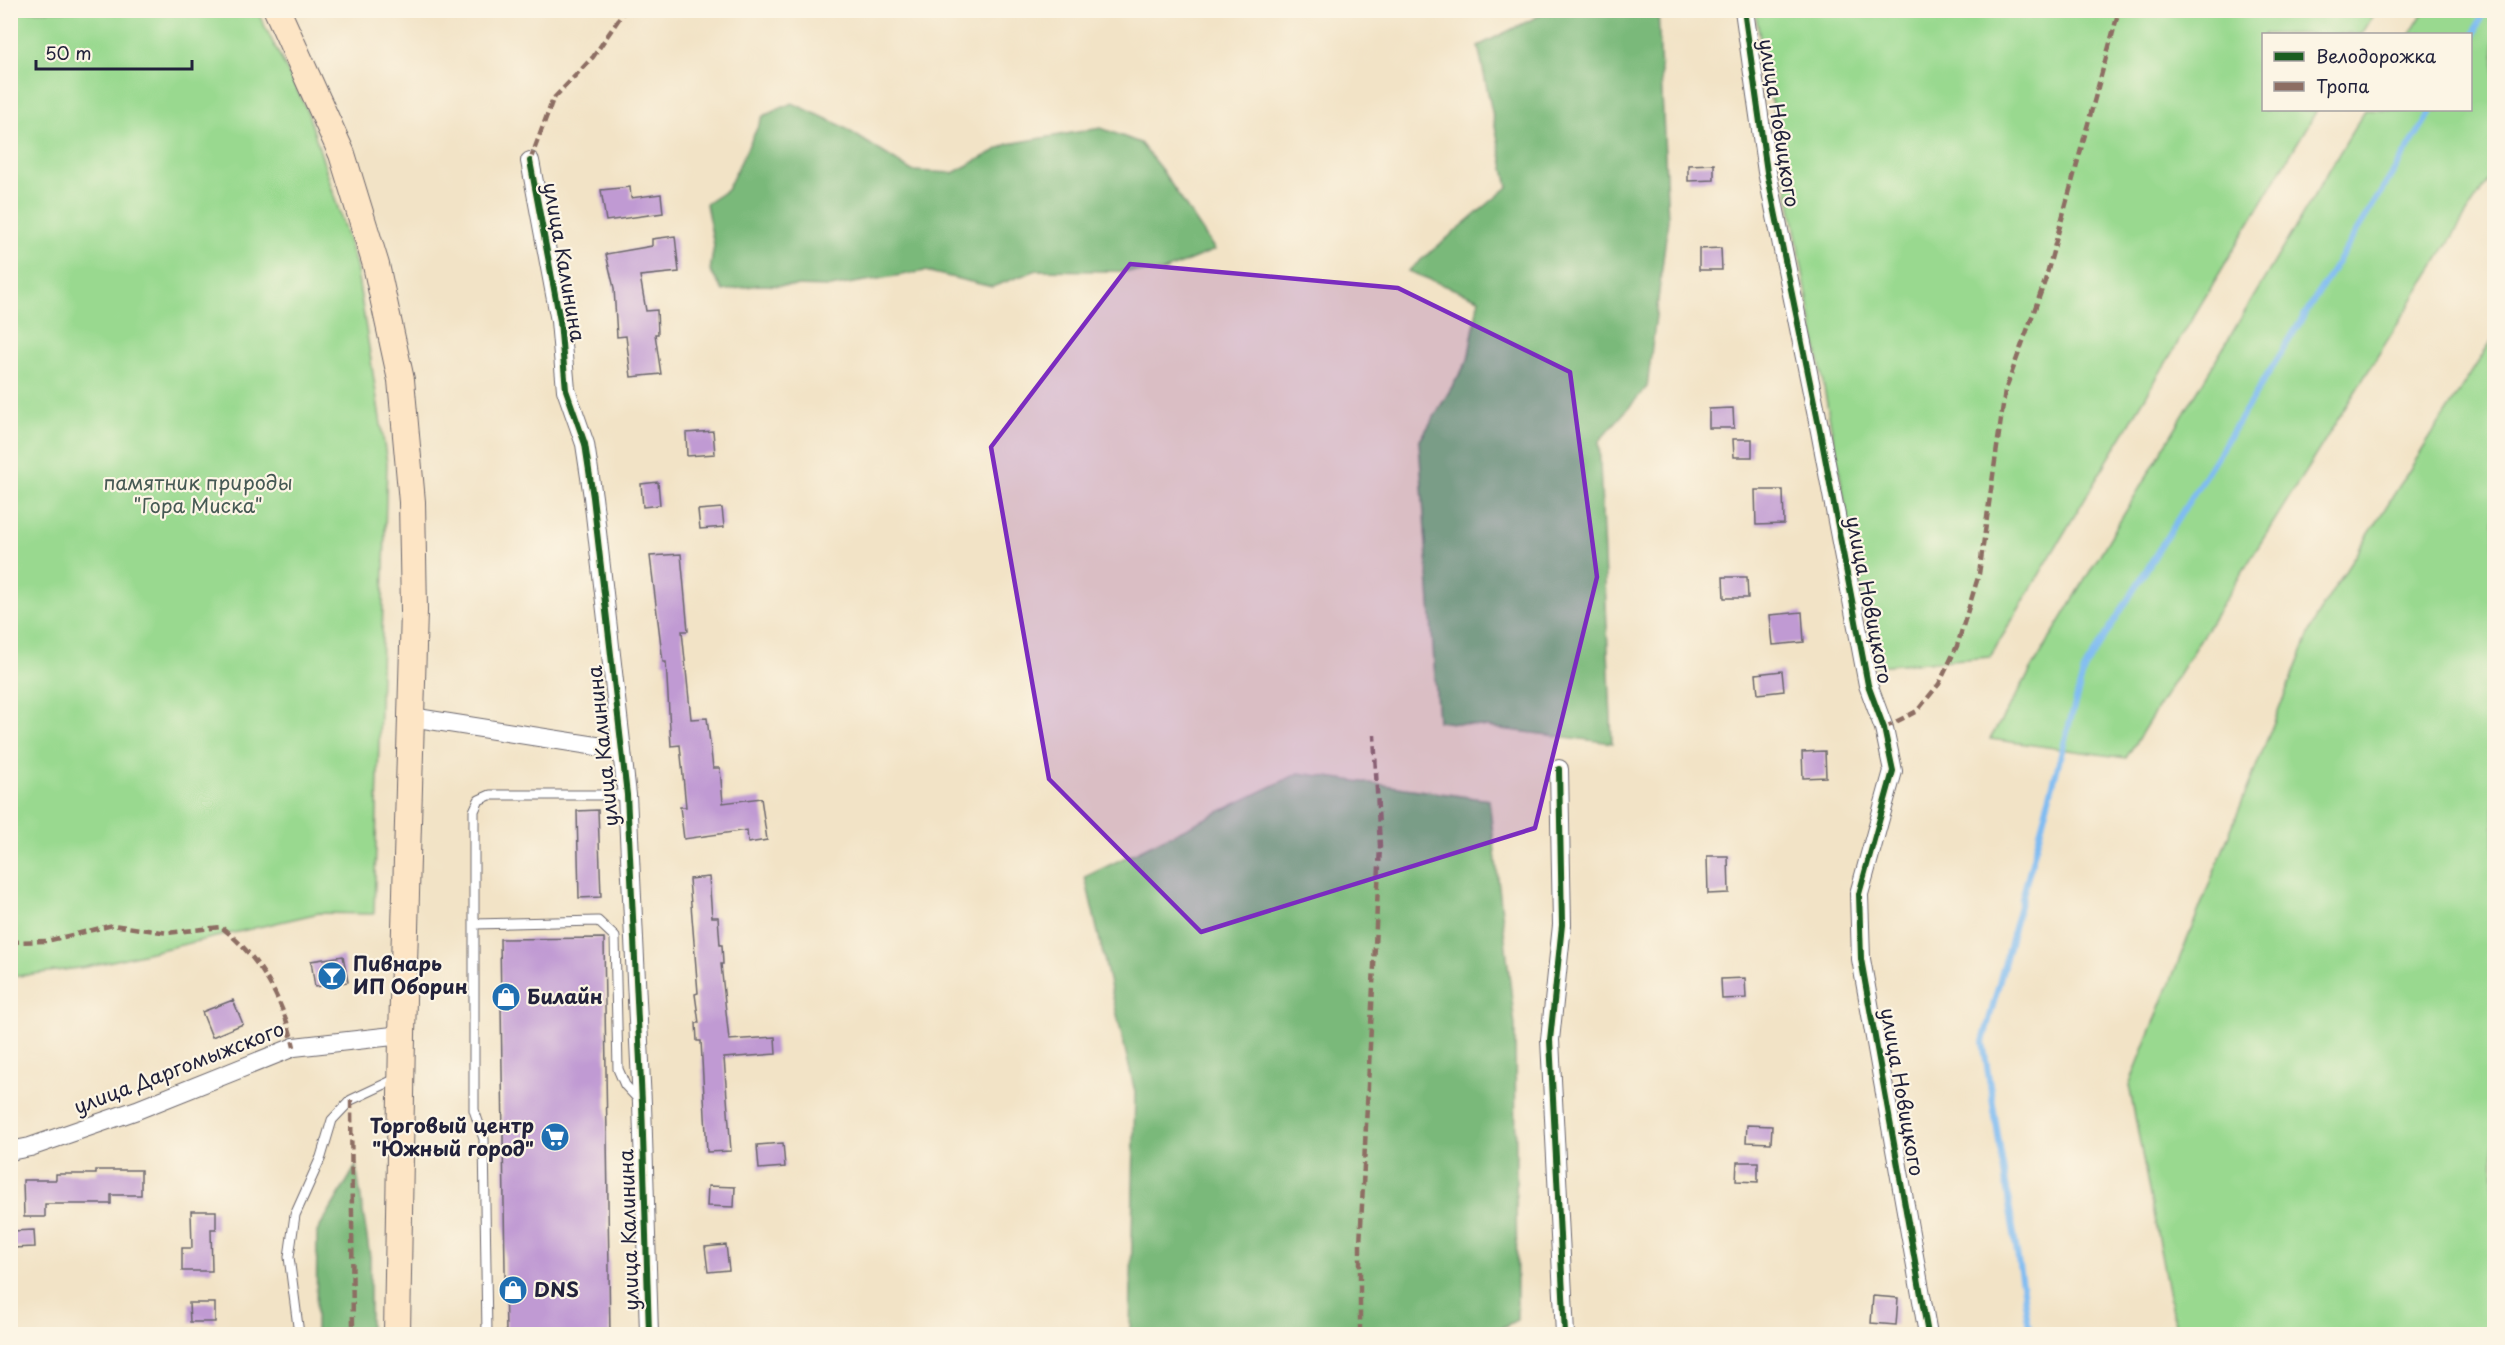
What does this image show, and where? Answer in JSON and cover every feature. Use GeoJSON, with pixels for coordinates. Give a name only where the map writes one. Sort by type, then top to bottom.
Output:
{"type":"FeatureCollection","features":[{"type":"Feature","properties":{"kind":"main road"},"geometry":{"type":"LineString","coordinates":[[277,10],[342,154],[376,265],[401,380],[412,502],[414,611],[401,1077],[397,1335]]}},
{"type":"Feature","properties":{"kind":"street","name":"улица Новицкого"},"geometry":{"type":"LineString","coordinates":[[1744,10],[1767,172],[1820,430],[1868,686],[1884,728],[1893,771],[1860,894],[1861,959],[1928,1335]]}},
{"type":"Feature","properties":{"kind":"street","name":"улица Калинина"},"geometry":{"type":"LineString","coordinates":[[530,161],[560,321],[566,390],[585,444],[627,795],[642,1103],[649,1335]]}},
{"type":"Feature","properties":{"kind":"street"},"geometry":{"type":"LineString","coordinates":[[411,717],[622,750]]}},
{"type":"Feature","properties":{"kind":"street"},"geometry":{"type":"LineString","coordinates":[[1559,769],[1562,925],[1550,1040],[1565,1335]]}},
{"type":"Feature","properties":{"kind":"street","name":"улица Даргомыжского"},"geometry":{"type":"LineString","coordinates":[[10,1151],[30,1147],[137,1110],[294,1047],[402,1035]]}},
{"type":"Feature","properties":{"kind":"lane"},"geometry":{"type":"LineString","coordinates":[[487,1335],[484,1139],[474,1110],[474,811],[479,800],[490,795],[627,795]]}},
{"type":"Feature","properties":{"kind":"lane"},"geometry":{"type":"LineString","coordinates":[[474,924],[598,921],[615,937],[618,1069],[624,1085],[642,1103]]}},
{"type":"Feature","properties":{"kind":"lane"},"geometry":{"type":"LineString","coordinates":[[299,1335],[289,1257],[296,1215],[321,1157],[332,1120],[351,1100],[401,1077]]}},
{"type":"Feature","properties":{"kind":"highlighted area"},"geometry":{"type":"Polygon","coordinates":[[[1130,264],[1398,288],[1570,372],[1597,577],[1535,828],[1201,932],[1049,779],[991,447],[1130,264]]]}},
{"type":"Feature","properties":{"kind":"green space"},"geometry":{"type":"Polygon","coordinates":[[[1551,10],[1658,11],[1668,220],[1647,387],[1599,441],[1612,743],[1438,721],[1419,442],[1468,360],[1479,299],[1408,271],[1508,187],[1478,46],[1551,10]]]}},
{"type":"Feature","properties":{"kind":"green space","name":"памятник природы \"Гора Миска\""},"geometry":{"type":"Polygon","coordinates":[[[10,11],[257,11],[307,110],[356,265],[387,463],[374,914],[319,913],[86,967],[11,977],[10,11]]]}},
{"type":"Feature","properties":{"kind":"green space"},"geometry":{"type":"Polygon","coordinates":[[[1755,11],[2376,11],[2363,33],[2262,33],[2262,111],[2316,111],[1990,657],[1875,666],[1755,11]]]}},
{"type":"Feature","properties":{"kind":"green space"},"geometry":{"type":"Polygon","coordinates":[[[2424,11],[2494,11],[2494,170],[2126,758],[1990,739],[2364,111],[2472,111],[2472,33],[2411,33],[2424,11]]]}},
{"type":"Feature","properties":{"kind":"green space"},"geometry":{"type":"Polygon","coordinates":[[[792,103],[840,125],[912,171],[953,173],[1008,144],[1101,128],[1140,143],[1161,169],[1215,250],[1161,272],[1037,270],[992,287],[925,271],[830,287],[758,285],[723,291],[710,271],[714,245],[706,204],[727,190],[763,116],[792,103]]]}},
{"type":"Feature","properties":{"kind":"green space"},"geometry":{"type":"Polygon","coordinates":[[[2494,337],[2494,1334],[2176,1334],[2129,1085],[2316,617],[2494,337]]]}},
{"type":"Feature","properties":{"kind":"green space"},"geometry":{"type":"Polygon","coordinates":[[[1299,773],[1489,800],[1515,1026],[1517,1320],[1489,1334],[1130,1334],[1135,1092],[1085,877],[1299,773]]]}},
{"type":"Feature","properties":{"kind":"green space"},"geometry":{"type":"Polygon","coordinates":[[[356,1166],[370,1257],[370,1334],[316,1334],[317,1232],[356,1166]]]}},
{"type":"Feature","properties":{"kind":"building"},"geometry":{"type":"Polygon","coordinates":[[[1714,164],[1714,180],[1688,181],[1688,165],[1714,164]]]}},
{"type":"Feature","properties":{"kind":"building"},"geometry":{"type":"Polygon","coordinates":[[[630,187],[631,198],[661,194],[663,213],[606,221],[601,190],[630,187]]]}},
{"type":"Feature","properties":{"kind":"building"},"geometry":{"type":"Polygon","coordinates":[[[675,236],[679,272],[640,276],[646,311],[657,310],[658,334],[655,334],[661,374],[631,377],[626,336],[617,337],[614,288],[606,254],[652,246],[652,239],[675,236]]]}},
{"type":"Feature","properties":{"kind":"building"},"geometry":{"type":"Polygon","coordinates":[[[1721,248],[1722,270],[1699,270],[1699,249],[1721,248]]]}},
{"type":"Feature","properties":{"kind":"building"},"geometry":{"type":"Polygon","coordinates":[[[1733,408],[1734,428],[1709,428],[1709,409],[1733,408]]]}},
{"type":"Feature","properties":{"kind":"building"},"geometry":{"type":"Polygon","coordinates":[[[713,431],[715,454],[687,456],[686,433],[713,431]]]}},
{"type":"Feature","properties":{"kind":"building"},"geometry":{"type":"Polygon","coordinates":[[[1733,439],[1752,439],[1752,457],[1734,457],[1733,439]]]}},
{"type":"Feature","properties":{"kind":"building"},"geometry":{"type":"Polygon","coordinates":[[[658,482],[660,505],[643,507],[641,484],[658,482]]]}},
{"type":"Feature","properties":{"kind":"building"},"geometry":{"type":"Polygon","coordinates":[[[1755,490],[1783,490],[1784,524],[1756,525],[1755,490]]]}},
{"type":"Feature","properties":{"kind":"building"},"geometry":{"type":"Polygon","coordinates":[[[722,508],[724,527],[700,529],[698,510],[722,508]]]}},
{"type":"Feature","properties":{"kind":"building"},"geometry":{"type":"Polygon","coordinates":[[[681,554],[688,631],[682,631],[691,719],[707,718],[713,768],[720,768],[723,803],[761,798],[767,840],[748,843],[747,830],[684,839],[680,807],[686,807],[680,745],[671,746],[666,662],[663,662],[650,556],[681,554]]]}},
{"type":"Feature","properties":{"kind":"building"},"geometry":{"type":"Polygon","coordinates":[[[1723,577],[1747,577],[1748,598],[1724,598],[1723,577]]]}},
{"type":"Feature","properties":{"kind":"building"},"geometry":{"type":"Polygon","coordinates":[[[1802,612],[1804,642],[1773,645],[1770,615],[1802,612]]]}},
{"type":"Feature","properties":{"kind":"building"},"geometry":{"type":"Polygon","coordinates":[[[1782,671],[1784,691],[1758,694],[1756,674],[1782,671]]]}},
{"type":"Feature","properties":{"kind":"building"},"geometry":{"type":"Polygon","coordinates":[[[1825,751],[1826,777],[1803,778],[1802,752],[1825,751]]]}},
{"type":"Feature","properties":{"kind":"building"},"geometry":{"type":"Polygon","coordinates":[[[598,810],[601,897],[579,898],[577,811],[598,810]]]}},
{"type":"Feature","properties":{"kind":"building"},"geometry":{"type":"Polygon","coordinates":[[[1707,856],[1728,856],[1729,893],[1708,894],[1707,856]]]}},
{"type":"Feature","properties":{"kind":"building"},"geometry":{"type":"Polygon","coordinates":[[[709,877],[712,917],[718,917],[720,945],[722,945],[723,964],[721,964],[729,1040],[775,1037],[776,1054],[724,1058],[731,1151],[707,1152],[701,1041],[697,1041],[696,1023],[699,1023],[695,994],[698,993],[689,879],[709,877]]]}},
{"type":"Feature","properties":{"kind":"building","name":"Торговый центр \"Южный город\""},"geometry":{"type":"Polygon","coordinates":[[[604,938],[610,1335],[506,1335],[500,939],[604,938]]]}},
{"type":"Feature","properties":{"kind":"building"},"geometry":{"type":"Polygon","coordinates":[[[343,956],[348,982],[315,987],[311,961],[343,956]]]}},
{"type":"Feature","properties":{"kind":"building"},"geometry":{"type":"Polygon","coordinates":[[[1745,978],[1746,998],[1722,999],[1721,979],[1745,978]]]}},
{"type":"Feature","properties":{"kind":"building"},"geometry":{"type":"Polygon","coordinates":[[[233,1000],[243,1024],[212,1037],[202,1012],[233,1000]]]}},
{"type":"Feature","properties":{"kind":"building"},"geometry":{"type":"Polygon","coordinates":[[[1747,1125],[1772,1126],[1771,1143],[1746,1142],[1747,1125]]]}},
{"type":"Feature","properties":{"kind":"building"},"geometry":{"type":"Polygon","coordinates":[[[783,1143],[785,1167],[759,1169],[757,1145],[783,1143]]]}},
{"type":"Feature","properties":{"kind":"building"},"geometry":{"type":"Polygon","coordinates":[[[1737,1162],[1758,1162],[1758,1182],[1736,1181],[1737,1162]]]}},
{"type":"Feature","properties":{"kind":"building"},"geometry":{"type":"Polygon","coordinates":[[[96,1170],[141,1170],[141,1195],[111,1195],[111,1204],[45,1204],[45,1217],[24,1217],[23,1180],[56,1180],[56,1174],[96,1174],[96,1170]]]}},
{"type":"Feature","properties":{"kind":"building"},"geometry":{"type":"Polygon","coordinates":[[[708,1186],[735,1187],[734,1207],[707,1206],[708,1186]]]}},
{"type":"Feature","properties":{"kind":"building"},"geometry":{"type":"Polygon","coordinates":[[[191,1211],[216,1211],[216,1229],[211,1229],[212,1271],[182,1271],[182,1248],[192,1248],[191,1211]]]}},
{"type":"Feature","properties":{"kind":"building"},"geometry":{"type":"Polygon","coordinates":[[[34,1230],[35,1247],[12,1248],[12,1231],[34,1230]]]}},
{"type":"Feature","properties":{"kind":"building"},"geometry":{"type":"Polygon","coordinates":[[[726,1245],[729,1270],[708,1272],[705,1247],[726,1245]]]}},
{"type":"Feature","properties":{"kind":"building"},"geometry":{"type":"Polygon","coordinates":[[[1873,1296],[1898,1298],[1896,1325],[1871,1323],[1873,1296]]]}},
{"type":"Feature","properties":{"kind":"building"},"geometry":{"type":"Polygon","coordinates":[[[189,1303],[215,1303],[215,1322],[190,1322],[189,1303]]]}},
{"type":"Feature","properties":{"kind":"waterway"},"geometry":{"type":"LineString","coordinates":[[2472,39],[2484,10]]}},
{"type":"Feature","properties":{"kind":"waterway"},"geometry":{"type":"LineString","coordinates":[[2030,1334],[1983,1042],[2084,670],[2431,111]]}},
{"type":"Feature","properties":{"kind":"marked path"},"geometry":{"type":"LineString","coordinates":[[530,161],[553,99],[593,57],[625,10]]}},
{"type":"Feature","properties":{"kind":"marked path"},"geometry":{"type":"LineString","coordinates":[[1884,728],[1917,711],[1939,684],[1957,646],[1979,574],[2005,391],[2045,281],[2119,10]]}},
{"type":"Feature","properties":{"kind":"marked path"},"geometry":{"type":"LineString","coordinates":[[1360,1334],[1360,1245],[1380,846],[1374,735]]}},
{"type":"Feature","properties":{"kind":"marked path"},"geometry":{"type":"LineString","coordinates":[[10,942],[47,941],[113,925],[168,933],[221,927],[247,952],[268,981],[283,1013],[294,1047]]}},
{"type":"Feature","properties":{"kind":"marked path"},"geometry":{"type":"LineString","coordinates":[[351,1100],[353,1334]]}},
{"type":"Feature","properties":{"kind":"cycle path"},"geometry":{"type":"LineString","coordinates":[[1744,10],[1767,172],[1820,431],[1868,685],[1884,728],[1893,771],[1859,894],[1861,959],[1928,1334]]}},
{"type":"Feature","properties":{"kind":"cycle path"},"geometry":{"type":"LineString","coordinates":[[530,161],[560,321],[566,390],[585,444],[627,795],[642,1103],[649,1334]]}},
{"type":"Feature","properties":{"kind":"cycle path"},"geometry":{"type":"LineString","coordinates":[[1559,769],[1562,925],[1550,1040],[1565,1334]]}},
{"type":"Feature","properties":{"kind":"place","name":"Пивнарь ИП Оборин"},"geometry":{"type":"Point","coordinates":[332,976]}},
{"type":"Feature","properties":{"kind":"place","name":"Билайн"},"geometry":{"type":"Point","coordinates":[506,997]}},
{"type":"Feature","properties":{"kind":"place","name":"Торговый центр \"Южный город\""},"geometry":{"type":"Point","coordinates":[555,1137]}},
{"type":"Feature","properties":{"kind":"place","name":"DNS"},"geometry":{"type":"Point","coordinates":[513,1290]}}]}
